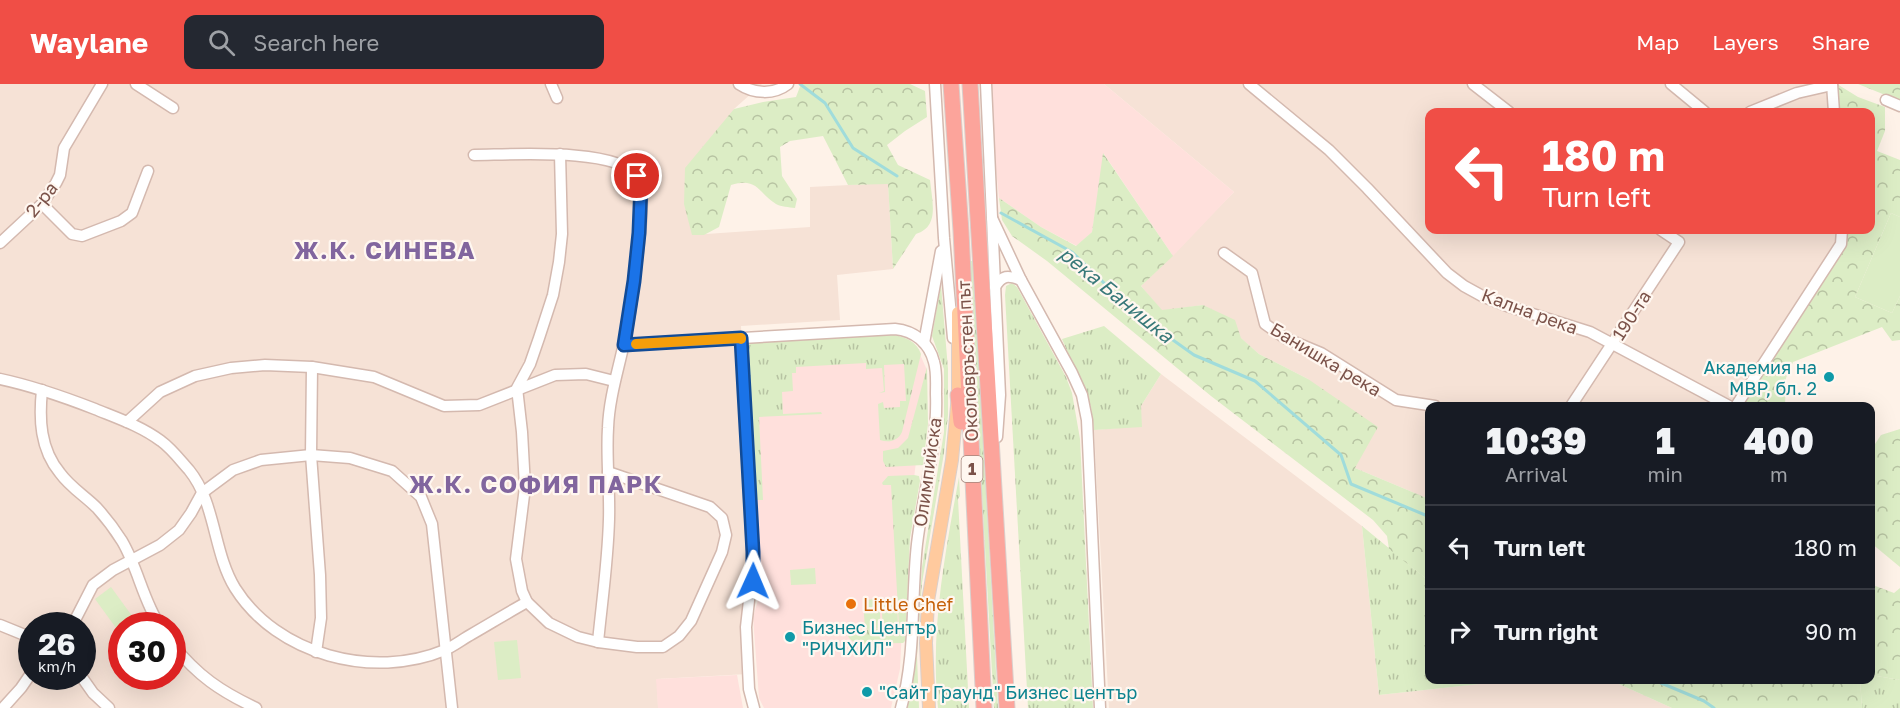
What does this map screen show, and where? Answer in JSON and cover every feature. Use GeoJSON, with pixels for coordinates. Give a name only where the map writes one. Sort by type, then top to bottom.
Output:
{"type":"FeatureCollection","features":[{"type":"Feature","properties":{"kind":"highway","name":"Околовръстен път"},"geometry":{"type":"LineString","coordinates":[[951,84],[961,231],[984,708]]}},
{"type":"Feature","properties":{"kind":"highway","name":"Околовръстен път"},"geometry":{"type":"LineString","coordinates":[[970,84],[1007,708]]}},
{"type":"Feature","properties":{"kind":"highway"},"geometry":{"type":"LineString","coordinates":[[958,395],[977,574]]}},
{"type":"Feature","properties":{"kind":"main road"},"geometry":{"type":"LineString","coordinates":[[929,708],[926,643],[928,601],[952,459],[958,395],[961,231]]}},
{"type":"Feature","properties":{"kind":"main road"},"geometry":{"type":"LineString","coordinates":[[1004,650],[1015,708]]}},
{"type":"Feature","properties":{"kind":"street","name":"2-ра"},"geometry":{"type":"LineString","coordinates":[[0,243],[42,204],[60,175],[64,148],[102,84]]}},
{"type":"Feature","properties":{"kind":"street"},"geometry":{"type":"LineString","coordinates":[[136,84],[172,108]]}},
{"type":"Feature","properties":{"kind":"street"},"geometry":{"type":"LineString","coordinates":[[551,84],[557,98]]}},
{"type":"Feature","properties":{"kind":"street"},"geometry":{"type":"LineString","coordinates":[[738,84],[753,91],[769,92],[781,90],[788,84]]}},
{"type":"Feature","properties":{"kind":"street"},"geometry":{"type":"LineString","coordinates":[[986,84],[1000,395],[993,489]]}},
{"type":"Feature","properties":{"kind":"street","name":"Кална река"},"geometry":{"type":"LineString","coordinates":[[1249,84],[1329,150],[1447,273],[1464,286],[1499,303],[1590,332],[1722,402]]}},
{"type":"Feature","properties":{"kind":"street"},"geometry":{"type":"LineString","coordinates":[[1473,84],[1504,108]]}},
{"type":"Feature","properties":{"kind":"street"},"geometry":{"type":"LineString","coordinates":[[1671,84],[1700,108]]}},
{"type":"Feature","properties":{"kind":"street"},"geometry":{"type":"LineString","coordinates":[[1760,108],[1797,93],[1832,84],[1834,108]]}},
{"type":"Feature","properties":{"kind":"street"},"geometry":{"type":"LineString","coordinates":[[932,85],[957,375]]}},
{"type":"Feature","properties":{"kind":"street"},"geometry":{"type":"LineString","coordinates":[[1886,100],[1900,106]]}},
{"type":"Feature","properties":{"kind":"street"},"geometry":{"type":"LineString","coordinates":[[474,155],[560,154],[600,158],[628,169],[637,176],[641,184],[634,281],[624,345],[614,381],[608,427],[609,520],[598,642]]}},
{"type":"Feature","properties":{"kind":"street"},"geometry":{"type":"LineString","coordinates":[[560,154],[562,234],[553,295],[530,362],[517,388],[525,487],[516,559],[522,591],[527,602],[549,623],[578,637],[637,647],[663,647],[679,636],[691,621],[722,552],[726,535],[722,518],[710,507],[608,472]]}},
{"type":"Feature","properties":{"kind":"street"},"geometry":{"type":"LineString","coordinates":[[42,204],[72,234],[82,236],[121,221],[132,213],[148,171]]}},
{"type":"Feature","properties":{"kind":"street"},"geometry":{"type":"LineString","coordinates":[[992,218],[1021,280],[1082,395],[1085,411],[1101,708]]}},
{"type":"Feature","properties":{"kind":"street","name":"190-та"},"geometry":{"type":"LineString","coordinates":[[1574,402],[1679,242],[1667,234]]}},
{"type":"Feature","properties":{"kind":"street"},"geometry":{"type":"LineString","coordinates":[[1739,402],[1841,244],[1842,234]]}},
{"type":"Feature","properties":{"kind":"street"},"geometry":{"type":"LineString","coordinates":[[924,343],[944,238]]}},
{"type":"Feature","properties":{"kind":"street","name":"Банишка река"},"geometry":{"type":"LineString","coordinates":[[1224,253],[1252,273],[1265,324],[1285,338],[1321,353],[1396,400],[1425,404]]}},
{"type":"Feature","properties":{"kind":"street"},"geometry":{"type":"LineString","coordinates":[[995,287],[1000,279],[1007,277],[1021,280]]}},
{"type":"Feature","properties":{"kind":"street"},"geometry":{"type":"LineString","coordinates":[[624,345],[895,329],[914,334],[924,343]]}},
{"type":"Feature","properties":{"kind":"street"},"geometry":{"type":"LineString","coordinates":[[741,338],[753,565],[746,627],[749,689],[754,708]]}},
{"type":"Feature","properties":{"kind":"street","name":"Олимпийска"},"geometry":{"type":"LineString","coordinates":[[901,708],[910,660],[917,543],[936,430],[935,369],[932,354],[924,343]]}},
{"type":"Feature","properties":{"kind":"street"},"geometry":{"type":"LineString","coordinates":[[127,422],[160,392],[195,376],[231,368],[265,365],[312,367],[375,377],[444,406],[479,405],[517,388],[555,375],[585,374],[614,381]]}},
{"type":"Feature","properties":{"kind":"street"},"geometry":{"type":"LineString","coordinates":[[312,367],[311,455],[321,618],[316,652]]}},
{"type":"Feature","properties":{"kind":"street"},"geometry":{"type":"LineString","coordinates":[[0,379],[28,385],[127,422],[161,441],[190,472],[202,493],[224,563],[235,587],[253,611],[276,631],[316,652],[357,663],[410,661],[445,650],[527,602]]}},
{"type":"Feature","properties":{"kind":"street"},"geometry":{"type":"LineString","coordinates":[[42,390],[41,431],[46,449],[59,472],[96,507],[123,543],[152,612]]}},
{"type":"Feature","properties":{"kind":"street"},"geometry":{"type":"LineString","coordinates":[[80,612],[93,585],[113,570],[160,545],[179,530],[202,493],[233,470],[261,460],[311,455],[350,458],[392,471],[421,497],[432,524],[452,708]]}},
{"type":"Feature","properties":{"kind":"street"},"geometry":{"type":"LineString","coordinates":[[0,624],[18,632]]}},
{"type":"Feature","properties":{"kind":"street"},"geometry":{"type":"LineString","coordinates":[[186,662],[205,679],[229,695],[256,708]]}},
{"type":"Feature","properties":{"kind":"street"},"geometry":{"type":"LineString","coordinates":[[3,708],[19,690]]}},
{"type":"Feature","properties":{"kind":"street"},"geometry":{"type":"LineString","coordinates":[[91,690],[109,708]]}},
{"type":"Feature","properties":{"kind":"shaded area"},"geometry":{"type":"Polygon","coordinates":[[[0,84],[762,84],[734,109],[692,235],[810,227],[810,187],[888,183],[893,269],[837,275],[840,320],[741,326],[753,565],[748,674],[657,679],[658,708],[0,708],[0,84]]]}},
{"type":"Feature","properties":{"kind":"shaded area"},"geometry":{"type":"Polygon","coordinates":[[[992,84],[1104,84],[1234,192],[1173,256],[1104,154],[1092,232],[1077,246],[1041,227],[999,198],[993,141],[992,84]]]}},
{"type":"Feature","properties":{"kind":"shaded area"},"geometry":{"type":"Polygon","coordinates":[[[1104,84],[1827,84],[1829,108],[1425,108],[1425,234],[1838,234],[1836,247],[1733,402],[1425,402],[1425,497],[1355,468],[1308,379],[1259,354],[1203,305],[1162,311],[1141,286],[1234,192],[1104,84]]]}},
{"type":"Feature","properties":{"kind":"shaded area"},"geometry":{"type":"Polygon","coordinates":[[[749,349],[918,350],[927,370],[906,545],[900,669],[891,708],[764,708],[759,698],[753,617],[759,597],[760,558],[749,349]]]}},
{"type":"Feature","properties":{"kind":"shaded area"},"geometry":{"type":"Polygon","coordinates":[[[1161,374],[1362,526],[1379,695],[1479,684],[1619,684],[1672,708],[1109,708],[1094,430],[1141,426],[1141,406],[1161,374]]]}},
{"type":"Feature","properties":{"kind":"shaded area"},"geometry":{"type":"Polygon","coordinates":[[[737,675],[743,708],[658,708],[656,679],[737,675]]]}},
{"type":"Feature","properties":{"kind":"green space"},"geometry":{"type":"Polygon","coordinates":[[[801,84],[910,84],[925,91],[927,117],[887,145],[898,165],[930,180],[932,219],[924,231],[916,234],[893,269],[888,184],[848,185],[823,136],[790,141],[780,147],[782,176],[797,199],[795,208],[776,204],[757,187],[747,183],[731,185],[719,227],[704,235],[692,235],[684,204],[685,168],[734,109],[796,97],[801,84]]]}},
{"type":"Feature","properties":{"kind":"green space"},"geometry":{"type":"Polygon","coordinates":[[[1837,84],[1858,97],[1885,107],[1885,131],[1877,151],[1900,160],[1900,217],[1891,213],[1855,297],[1892,313],[1900,296],[1900,340],[1892,341],[1882,327],[1793,362],[1786,378],[1785,402],[1743,402],[1840,255],[1846,234],[1875,234],[1875,108],[1838,108],[1837,84]]]}},
{"type":"Feature","properties":{"kind":"green space"},"geometry":{"type":"Polygon","coordinates":[[[1858,84],[1900,84],[1900,101],[1858,84]]]}},
{"type":"Feature","properties":{"kind":"green space"},"geometry":{"type":"Polygon","coordinates":[[[1103,153],[1173,256],[1141,286],[1162,310],[1203,305],[1235,320],[1241,338],[1259,354],[1308,379],[1378,427],[1355,468],[1425,497],[1425,578],[1389,549],[1387,536],[1373,520],[1211,396],[1047,261],[1012,236],[1002,220],[999,198],[1041,227],[1076,246],[1092,232],[1103,153]]]}},
{"type":"Feature","properties":{"kind":"green space"},"geometry":{"type":"Polygon","coordinates":[[[1891,213],[1900,217],[1900,296],[1892,313],[1855,297],[1891,213]]]}},
{"type":"Feature","properties":{"kind":"green space"},"geometry":{"type":"Polygon","coordinates":[[[969,261],[973,261],[998,708],[994,708],[969,261]]]}},
{"type":"Feature","properties":{"kind":"green space"},"geometry":{"type":"Polygon","coordinates":[[[1012,283],[1017,287],[1066,377],[1072,393],[1080,439],[1093,708],[1028,708],[1005,295],[1006,286],[1012,283]]]}},
{"type":"Feature","properties":{"kind":"green space"},"geometry":{"type":"Polygon","coordinates":[[[941,285],[948,369],[948,415],[944,453],[922,583],[917,656],[919,708],[907,708],[915,669],[922,567],[944,432],[944,369],[932,336],[941,285]]]}},
{"type":"Feature","properties":{"kind":"green space"},"geometry":{"type":"Polygon","coordinates":[[[1104,326],[1161,374],[1141,406],[1142,427],[1094,430],[1091,407],[1062,339],[1104,326]]]}},
{"type":"Feature","properties":{"kind":"green space"},"geometry":{"type":"Polygon","coordinates":[[[894,335],[910,341],[917,346],[921,354],[900,435],[893,440],[880,440],[878,404],[883,402],[884,408],[900,407],[900,401],[906,401],[904,364],[884,365],[885,392],[879,393],[884,391],[882,368],[866,369],[866,363],[796,367],[796,373],[792,373],[793,391],[782,392],[783,414],[821,412],[822,414],[759,417],[763,500],[756,500],[748,345],[894,335]]]}},
{"type":"Feature","properties":{"kind":"green space"},"geometry":{"type":"Polygon","coordinates":[[[927,367],[928,424],[923,465],[886,467],[883,461],[883,451],[898,448],[908,438],[927,367]]]}},
{"type":"Feature","properties":{"kind":"green space"},"geometry":{"type":"Polygon","coordinates":[[[1900,429],[1900,567],[1875,546],[1875,444],[1881,435],[1900,429]]]}},
{"type":"Feature","properties":{"kind":"green space"},"geometry":{"type":"Polygon","coordinates":[[[888,476],[919,476],[920,481],[910,538],[905,641],[903,643],[856,644],[849,638],[846,631],[899,627],[891,485],[882,483],[888,476]]]}},
{"type":"Feature","properties":{"kind":"green space"},"geometry":{"type":"Polygon","coordinates":[[[959,477],[960,496],[958,499],[969,708],[938,708],[937,621],[944,563],[959,477]]]}},
{"type":"Feature","properties":{"kind":"green space"},"geometry":{"type":"Polygon","coordinates":[[[1362,526],[1425,578],[1425,684],[1480,684],[1379,695],[1362,526]]]}},
{"type":"Feature","properties":{"kind":"green space"},"geometry":{"type":"Polygon","coordinates":[[[815,568],[816,584],[791,585],[790,570],[815,568]]]}},
{"type":"Feature","properties":{"kind":"green space"},"geometry":{"type":"Polygon","coordinates":[[[1875,586],[1894,593],[1900,588],[1900,680],[1875,676],[1875,586]]]}},
{"type":"Feature","properties":{"kind":"green space"},"geometry":{"type":"Polygon","coordinates":[[[111,587],[129,612],[108,612],[108,617],[95,599],[111,587]]]}},
{"type":"Feature","properties":{"kind":"green space"},"geometry":{"type":"Polygon","coordinates":[[[879,599],[881,628],[865,629],[863,600],[879,599]]]}},
{"type":"Feature","properties":{"kind":"green space"},"geometry":{"type":"Polygon","coordinates":[[[881,599],[897,599],[898,627],[883,628],[881,599]]]}},
{"type":"Feature","properties":{"kind":"green space"},"geometry":{"type":"Polygon","coordinates":[[[517,640],[521,678],[498,680],[494,642],[517,640]]]}},
{"type":"Feature","properties":{"kind":"green space"},"geometry":{"type":"Polygon","coordinates":[[[1875,676],[1900,680],[1900,708],[1862,708],[1860,684],[1875,684],[1875,676]]]}},
{"type":"Feature","properties":{"kind":"green space"},"geometry":{"type":"Polygon","coordinates":[[[1619,684],[1860,684],[1862,708],[1672,708],[1619,684]]]}},
{"type":"Feature","properties":{"kind":"waterway","name":"река Банишка"},"geometry":{"type":"LineString","coordinates":[[800,84],[825,103],[853,148],[897,176]]}},
{"type":"Feature","properties":{"kind":"waterway","name":"река Банишка"},"geometry":{"type":"LineString","coordinates":[[1001,213],[1072,252],[1135,313],[1194,355],[1255,381],[1341,455],[1351,484],[1425,515]]}},
{"type":"Feature","properties":{"kind":"waterway","name":"река Банишка"},"geometry":{"type":"LineString","coordinates":[[1664,684],[1704,701],[1714,708]]}},
{"type":"Feature","properties":{"kind":"slow traffic"},"geometry":{"type":"LineString","coordinates":[[636,344],[741,339]]}},
{"type":"Feature","properties":{"kind":"place","name":"Академия на МВР, бл. 2"},"geometry":{"type":"Point","coordinates":[1829,377]}},
{"type":"Feature","properties":{"kind":"place","name":"Little Chef"},"geometry":{"type":"Point","coordinates":[851,604]}},
{"type":"Feature","properties":{"kind":"place","name":"Бизнес Център \"РИЧХИЛ\""},"geometry":{"type":"Point","coordinates":[790,637]}},
{"type":"Feature","properties":{"kind":"place","name":"\"Сайт Граунд\" Бизнес център"},"geometry":{"type":"Point","coordinates":[867,692]}},
{"type":"Feature","properties":{"kind":"district","name":"Ж.К. СИНЕВА"},"geometry":{"type":"Point","coordinates":[385,249]}},
{"type":"Feature","properties":{"kind":"district","name":"Ж.К. СОФИЯ ПАРК"},"geometry":{"type":"Point","coordinates":[536,483]}},
{"type":"Feature","properties":{"kind":"route"},"geometry":{"type":"LineString","coordinates":[[637,176],[641,184],[642,196],[634,281],[624,345],[741,338],[753,581]]}}]}
